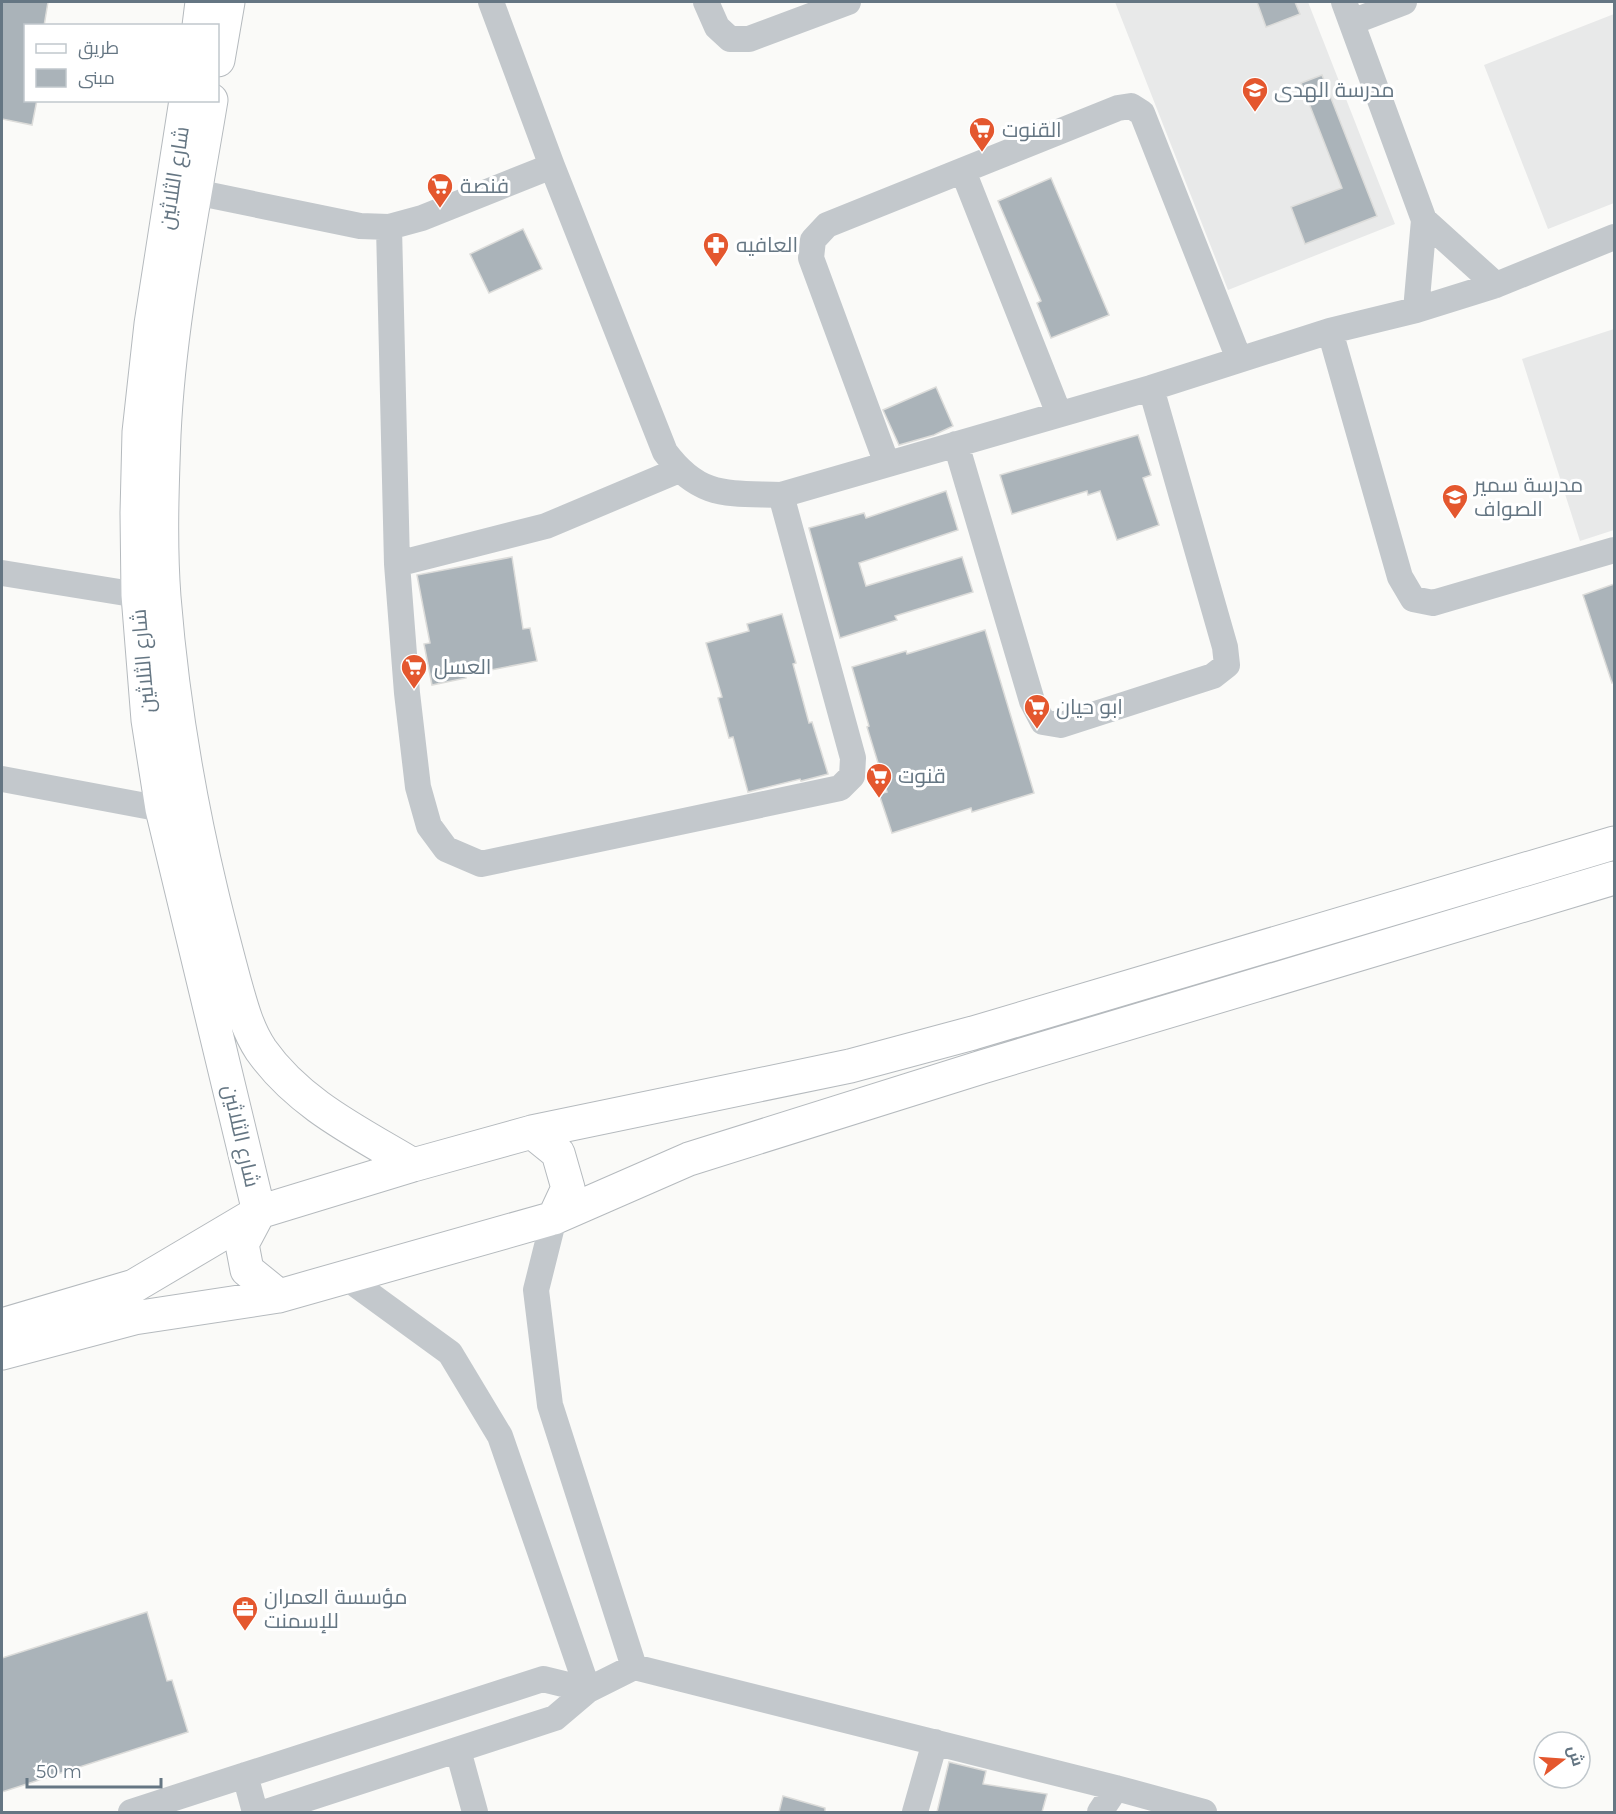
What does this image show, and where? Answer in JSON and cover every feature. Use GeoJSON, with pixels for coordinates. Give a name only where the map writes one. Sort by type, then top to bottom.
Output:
{"type":"FeatureCollection","features":[{"type":"Feature","properties":{"kind":"main road"},"geometry":{"type":"LineString","coordinates":[[199,24],[202,2]]}},
{"type":"Feature","properties":{"kind":"main road"},"geometry":{"type":"LineString","coordinates":[[219,54],[228,2]]}},
{"type":"Feature","properties":{"kind":"main road","name":"شارع الثلاثين"},"geometry":{"type":"LineString","coordinates":[[186,102],[163,325],[139,432],[138,595],[163,718],[162,809],[259,1212]]}},
{"type":"Feature","properties":{"kind":"main road"},"geometry":{"type":"LineString","coordinates":[[211,102],[195,192],[163,325],[163,718],[191,802],[220,930],[246,1022],[255,1039],[277,1071],[299,1093],[329,1115],[413,1165]]}},
{"type":"Feature","properties":{"kind":"main road"},"geometry":{"type":"LineString","coordinates":[[2,1325],[134,1286],[259,1212],[413,1165],[532,1132],[850,1066],[962,1036],[1614,843]]}},
{"type":"Feature","properties":{"kind":"main road"},"geometry":{"type":"LineString","coordinates":[[2,1353],[135,1318],[279,1296],[554,1218],[689,1159],[982,1067],[1614,878]]}},
{"type":"Feature","properties":{"kind":"main road"},"geometry":{"type":"LineString","coordinates":[[532,1132],[558,1153],[568,1188],[554,1218]]}},
{"type":"Feature","properties":{"kind":"main road"},"geometry":{"type":"LineString","coordinates":[[259,1212],[242,1244],[247,1270],[279,1296]]}},
{"type":"Feature","properties":{"kind":"street"},"geometry":{"type":"LineString","coordinates":[[491,2],[552,166],[665,452],[679,470],[698,484],[725,493],[781,495],[1151,388],[1330,332],[1416,310],[1496,285],[1614,237]]}},
{"type":"Feature","properties":{"kind":"street"},"geometry":{"type":"LineString","coordinates":[[706,2],[717,27],[730,39],[749,39],[848,2]]}},
{"type":"Feature","properties":{"kind":"street"},"geometry":{"type":"LineString","coordinates":[[1404,2],[1348,12],[1424,220],[1416,310]]}},
{"type":"Feature","properties":{"kind":"street"},"geometry":{"type":"LineString","coordinates":[[887,464],[811,258],[813,240],[827,225],[1118,108],[1131,105],[1142,113],[1239,359]]}},
{"type":"Feature","properties":{"kind":"street"},"geometry":{"type":"LineString","coordinates":[[195,192],[360,226],[388,227],[422,218],[552,166]]}},
{"type":"Feature","properties":{"kind":"street"},"geometry":{"type":"LineString","coordinates":[[963,171],[1059,414]]}},
{"type":"Feature","properties":{"kind":"street"},"geometry":{"type":"LineString","coordinates":[[1424,220],[1496,285]]}},
{"type":"Feature","properties":{"kind":"street"},"geometry":{"type":"LineString","coordinates":[[388,227],[398,564],[407,693],[418,787],[429,826],[446,849],[481,864],[840,788],[852,776],[854,758],[781,495]]}},
{"type":"Feature","properties":{"kind":"street"},"geometry":{"type":"LineString","coordinates":[[1330,332],[1400,577],[1413,599],[1433,603],[1614,550]]}},
{"type":"Feature","properties":{"kind":"street"},"geometry":{"type":"LineString","coordinates":[[956,444],[1032,701],[1043,722],[1061,726],[1213,676],[1227,665],[1225,646],[1151,388]]}},
{"type":"Feature","properties":{"kind":"street"},"geometry":{"type":"LineString","coordinates":[[398,564],[546,526],[679,470]]}},
{"type":"Feature","properties":{"kind":"street"},"geometry":{"type":"LineString","coordinates":[[2,573],[138,595]]}},
{"type":"Feature","properties":{"kind":"street"},"geometry":{"type":"LineString","coordinates":[[2,779],[162,809]]}},
{"type":"Feature","properties":{"kind":"street"},"geometry":{"type":"LineString","coordinates":[[554,1218],[536,1290],[550,1406],[634,1667]]}},
{"type":"Feature","properties":{"kind":"street"},"geometry":{"type":"LineString","coordinates":[[347,1278],[450,1353],[500,1436],[588,1690]]}},
{"type":"Feature","properties":{"kind":"street"},"geometry":{"type":"LineString","coordinates":[[266,1812],[304,1807],[458,1750],[555,1718],[588,1690],[634,1667],[935,1742],[1115,1800],[1204,1812]]}},
{"type":"Feature","properties":{"kind":"street"},"geometry":{"type":"LineString","coordinates":[[131,1812],[543,1680],[588,1690]]}},
{"type":"Feature","properties":{"kind":"street"},"geometry":{"type":"LineString","coordinates":[[915,1812],[935,1742]]}},
{"type":"Feature","properties":{"kind":"street"},"geometry":{"type":"LineString","coordinates":[[458,1750],[474,1812]]}},
{"type":"Feature","properties":{"kind":"street"},"geometry":{"type":"LineString","coordinates":[[245,1775],[255,1812]]}},
{"type":"Feature","properties":{"kind":"street"},"geometry":{"type":"LineString","coordinates":[[1100,1812],[1115,1800]]}},
{"type":"Feature","properties":{"kind":"shaded area","name":"مدرسة الهدى"},"geometry":{"type":"Polygon","coordinates":[[[1115,2],[1308,2],[1395,224],[1228,290],[1115,2]]]}},
{"type":"Feature","properties":{"kind":"shaded area"},"geometry":{"type":"Polygon","coordinates":[[[1614,14],[1614,203],[1548,229],[1484,65],[1614,14]]]}},
{"type":"Feature","properties":{"kind":"shaded area"},"geometry":{"type":"Polygon","coordinates":[[[1614,329],[1614,530],[1580,541],[1522,359],[1614,329]]]}},
{"type":"Feature","properties":{"kind":"building"},"geometry":{"type":"Polygon","coordinates":[[[2,2],[48,2],[44,24],[24,24],[24,102],[37,102],[32,125],[2,119],[2,2]]]}},
{"type":"Feature","properties":{"kind":"building"},"geometry":{"type":"Polygon","coordinates":[[[1257,2],[1295,2],[1300,14],[1266,27],[1257,2]]]}},
{"type":"Feature","properties":{"kind":"building"},"geometry":{"type":"Polygon","coordinates":[[[1322,75],[1377,216],[1305,244],[1291,207],[1342,188],[1301,83],[1322,75]]]}},
{"type":"Feature","properties":{"kind":"building"},"geometry":{"type":"Polygon","coordinates":[[[1051,178],[1109,315],[1051,338],[1037,303],[1041,301],[998,201],[1051,178]]]}},
{"type":"Feature","properties":{"kind":"building"},"geometry":{"type":"Polygon","coordinates":[[[523,229],[542,269],[489,293],[470,254],[523,229]]]}},
{"type":"Feature","properties":{"kind":"building"},"geometry":{"type":"Polygon","coordinates":[[[936,387],[953,426],[934,435],[899,445],[883,410],[936,387]]]}},
{"type":"Feature","properties":{"kind":"building"},"geometry":{"type":"Polygon","coordinates":[[[1138,435],[1151,475],[1143,478],[1159,525],[1117,540],[1100,491],[1088,495],[1087,491],[1012,514],[1000,475],[1138,435]]]}},
{"type":"Feature","properties":{"kind":"building"},"geometry":{"type":"Polygon","coordinates":[[[946,491],[958,530],[859,563],[866,586],[962,557],[973,592],[895,616],[897,620],[840,638],[809,528],[864,513],[866,518],[946,491]]]}},
{"type":"Feature","properties":{"kind":"building"},"geometry":{"type":"Polygon","coordinates":[[[512,557],[523,629],[530,628],[537,661],[465,675],[466,678],[432,685],[424,644],[430,643],[417,575],[512,557]]]}},
{"type":"Feature","properties":{"kind":"building"},"geometry":{"type":"Polygon","coordinates":[[[1614,584],[1614,682],[1612,683],[1583,595],[1614,584]]]}},
{"type":"Feature","properties":{"kind":"building"},"geometry":{"type":"Polygon","coordinates":[[[782,614],[796,663],[793,664],[809,723],[812,722],[828,774],[748,792],[733,737],[729,738],[718,698],[722,697],[706,643],[749,631],[747,624],[782,614]]]}},
{"type":"Feature","properties":{"kind":"building"},"geometry":{"type":"Polygon","coordinates":[[[985,630],[1034,793],[972,812],[971,808],[892,833],[879,794],[887,792],[852,667],[906,651],[907,654],[985,630]]]}},
{"type":"Feature","properties":{"kind":"building"},"geometry":{"type":"Polygon","coordinates":[[[147,1612],[167,1681],[172,1680],[188,1732],[2,1792],[2,1658],[147,1612]]]}},
{"type":"Feature","properties":{"kind":"building"},"geometry":{"type":"Polygon","coordinates":[[[949,1762],[986,1771],[983,1784],[1047,1794],[1042,1812],[937,1812],[949,1762]]]}},
{"type":"Feature","properties":{"kind":"building"},"geometry":{"type":"Polygon","coordinates":[[[783,1796],[825,1808],[825,1812],[779,1812],[783,1796]]]}},
{"type":"Feature","properties":{"kind":"place","name":"مدرسة الهدى"},"geometry":{"type":"Point","coordinates":[1255,113]}},
{"type":"Feature","properties":{"kind":"place","name":"القنوت"},"geometry":{"type":"Point","coordinates":[982,153]}},
{"type":"Feature","properties":{"kind":"place","name":"فنصة"},"geometry":{"type":"Point","coordinates":[440,209]}},
{"type":"Feature","properties":{"kind":"place","name":"العافيه"},"geometry":{"type":"Point","coordinates":[716,268]}},
{"type":"Feature","properties":{"kind":"place","name":"مدرسة سمير الصواف"},"geometry":{"type":"Point","coordinates":[1455,520]}},
{"type":"Feature","properties":{"kind":"place","name":"العسل"},"geometry":{"type":"Point","coordinates":[414,690]}},
{"type":"Feature","properties":{"kind":"place","name":"ابو حيان"},"geometry":{"type":"Point","coordinates":[1037,730]}},
{"type":"Feature","properties":{"kind":"place","name":"قنوت"},"geometry":{"type":"Point","coordinates":[879,799]}},
{"type":"Feature","properties":{"kind":"place","name":"مؤسسة العمران للإسمنت"},"geometry":{"type":"Point","coordinates":[245,1632]}}]}
